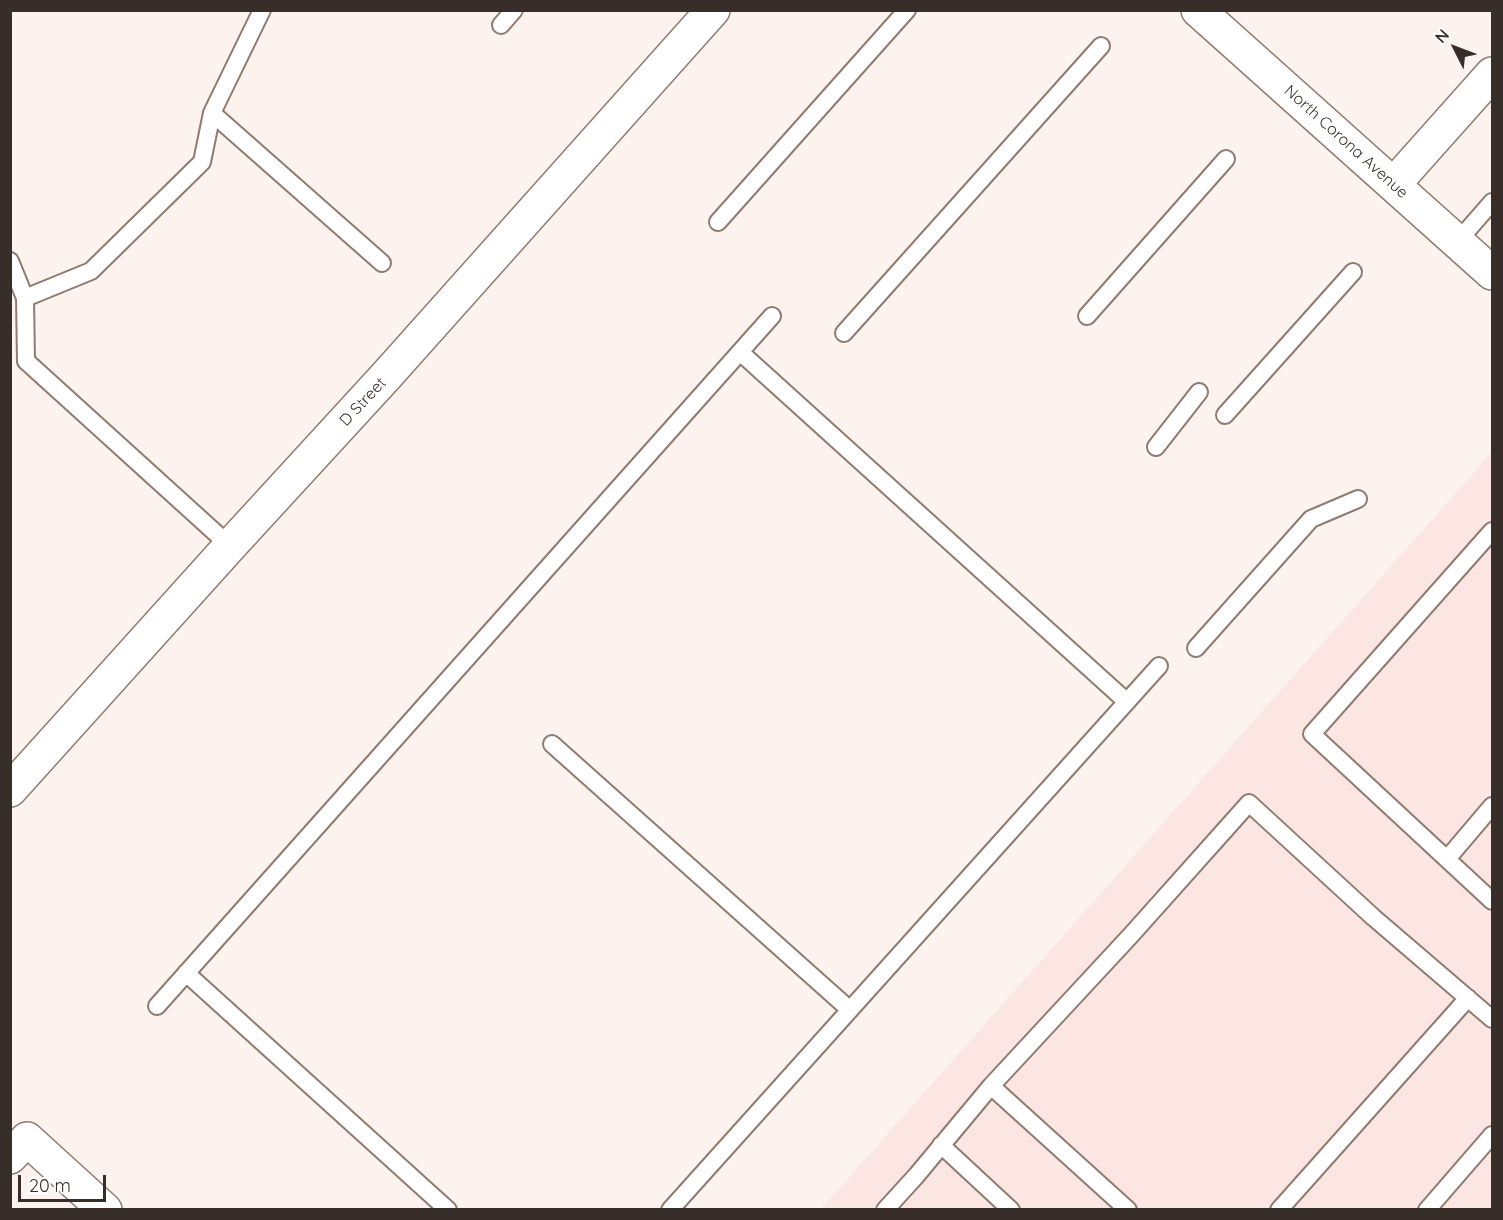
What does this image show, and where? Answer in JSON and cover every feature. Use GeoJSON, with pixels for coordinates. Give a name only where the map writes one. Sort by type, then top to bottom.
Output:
{"type":"FeatureCollection","features":[{"type":"Feature","properties":{"kind":"street","name":"D Street"},"geometry":{"type":"LineString","coordinates":[[12,787],[387,375],[712,10]]}},
{"type":"Feature","properties":{"kind":"street","name":"North Corona Avenue"},"geometry":{"type":"LineString","coordinates":[[1198,10],[1492,273]]}},
{"type":"Feature","properties":{"kind":"street"},"geometry":{"type":"LineString","coordinates":[[1394,184],[1492,74]]}},
{"type":"Feature","properties":{"kind":"street"},"geometry":{"type":"LineString","coordinates":[[19,1148],[105,1209]]}},
{"type":"Feature","properties":{"kind":"lane"},"geometry":{"type":"LineString","coordinates":[[26,298],[91,271],[202,162],[212,113],[262,10]]}},
{"type":"Feature","properties":{"kind":"lane"},"geometry":{"type":"LineString","coordinates":[[501,25],[514,10]]}},
{"type":"Feature","properties":{"kind":"lane"},"geometry":{"type":"LineString","coordinates":[[718,222],[907,10]]}},
{"type":"Feature","properties":{"kind":"lane"},"geometry":{"type":"LineString","coordinates":[[844,333],[1101,46]]}},
{"type":"Feature","properties":{"kind":"lane"},"geometry":{"type":"LineString","coordinates":[[212,113],[382,263]]}},
{"type":"Feature","properties":{"kind":"lane"},"geometry":{"type":"LineString","coordinates":[[1087,316],[1226,159]]}},
{"type":"Feature","properties":{"kind":"lane"},"geometry":{"type":"LineString","coordinates":[[1458,242],[1492,202]]}},
{"type":"Feature","properties":{"kind":"lane"},"geometry":{"type":"LineString","coordinates":[[10,261],[26,298],[26,361],[230,546]]}},
{"type":"Feature","properties":{"kind":"lane"},"geometry":{"type":"LineString","coordinates":[[1225,415],[1353,272]]}},
{"type":"Feature","properties":{"kind":"lane"},"geometry":{"type":"LineString","coordinates":[[157,1006],[772,316]]}},
{"type":"Feature","properties":{"kind":"lane"},"geometry":{"type":"LineString","coordinates":[[740,352],[1127,702]]}},
{"type":"Feature","properties":{"kind":"lane"},"geometry":{"type":"LineString","coordinates":[[1156,447],[1199,392]]}},
{"type":"Feature","properties":{"kind":"lane"},"geometry":{"type":"LineString","coordinates":[[1196,648],[1311,519],[1358,499]]}},
{"type":"Feature","properties":{"kind":"lane"},"geometry":{"type":"LineString","coordinates":[[1492,531],[1312,734],[1492,901]]}},
{"type":"Feature","properties":{"kind":"lane"},"geometry":{"type":"LineString","coordinates":[[670,1209],[1159,666]]}},
{"type":"Feature","properties":{"kind":"lane"},"geometry":{"type":"LineString","coordinates":[[552,744],[850,1010]]}},
{"type":"Feature","properties":{"kind":"lane"},"geometry":{"type":"LineString","coordinates":[[885,1209],[991,1086],[1132,934],[1249,802],[1372,917],[1492,1019]]}},
{"type":"Feature","properties":{"kind":"lane"},"geometry":{"type":"LineString","coordinates":[[1447,859],[1492,807]]}},
{"type":"Feature","properties":{"kind":"lane"},"geometry":{"type":"LineString","coordinates":[[186,973],[448,1209]]}},
{"type":"Feature","properties":{"kind":"lane"},"geometry":{"type":"LineString","coordinates":[[1280,1209],[1468,998]]}},
{"type":"Feature","properties":{"kind":"lane"},"geometry":{"type":"LineString","coordinates":[[991,1086],[1128,1209]]}},
{"type":"Feature","properties":{"kind":"lane"},"geometry":{"type":"LineString","coordinates":[[1427,1209],[1492,1135]]}},
{"type":"Feature","properties":{"kind":"lane"},"geometry":{"type":"LineString","coordinates":[[941,1145],[1011,1209]]}},
{"type":"Feature","properties":{"kind":"shaded area"},"geometry":{"type":"Polygon","coordinates":[[[1492,452],[1492,1209],[821,1209],[1492,452]]]}}]}
